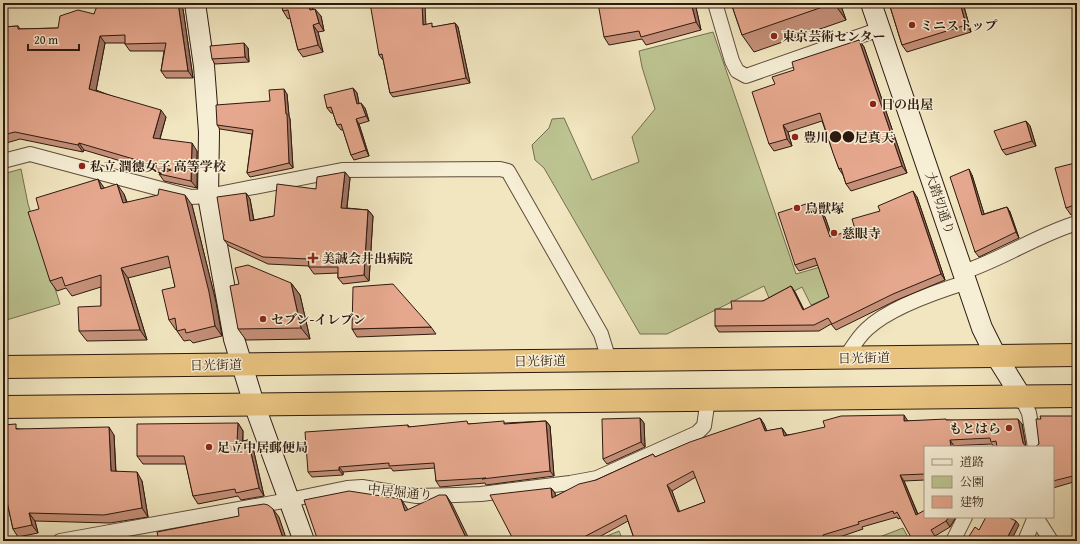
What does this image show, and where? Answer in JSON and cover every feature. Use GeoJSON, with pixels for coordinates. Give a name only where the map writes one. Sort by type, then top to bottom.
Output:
{"type":"FeatureCollection","features":[{"type":"Feature","properties":{"kind":"highway","name":"日光街道"},"geometry":{"type":"LineString","coordinates":[[3,367],[1077,355]]}},
{"type":"Feature","properties":{"kind":"highway"},"geometry":{"type":"LineString","coordinates":[[3,407],[1077,396]]}},
{"type":"Feature","properties":{"kind":"street"},"geometry":{"type":"LineString","coordinates":[[195,3],[204,66],[208,118],[208,196],[234,339],[254,404],[304,541]]}},
{"type":"Feature","properties":{"kind":"street"},"geometry":{"type":"LineString","coordinates":[[716,3],[732,61],[737,71],[746,76],[880,30]]}},
{"type":"Feature","properties":{"kind":"street","name":"大踏切通り"},"geometry":{"type":"LineString","coordinates":[[871,3],[982,328],[996,356],[1021,396]]}},
{"type":"Feature","properties":{"kind":"street"},"geometry":{"type":"LineString","coordinates":[[3,161],[30,154],[191,197],[208,196],[342,170],[500,168],[508,171],[601,334],[609,360]]}},
{"type":"Feature","properties":{"kind":"street"},"geometry":{"type":"LineString","coordinates":[[845,358],[868,328],[897,309],[948,287],[979,267],[1059,228],[1077,223]]}},
{"type":"Feature","properties":{"kind":"street"},"geometry":{"type":"LineString","coordinates":[[1021,396],[1029,413],[1034,446]]}},
{"type":"Feature","properties":{"kind":"street","name":"中居堀通り"},"geometry":{"type":"LineString","coordinates":[[60,541],[289,500],[347,488],[362,488],[417,496],[481,494],[597,478],[697,433],[704,426],[708,399]]}},
{"type":"Feature","properties":{"kind":"street"},"geometry":{"type":"LineString","coordinates":[[953,541],[964,518]]}},
{"type":"Feature","properties":{"kind":"street"},"geometry":{"type":"LineString","coordinates":[[1025,541],[1036,518]]}},
{"type":"Feature","properties":{"kind":"street"},"geometry":{"type":"LineString","coordinates":[[1037,518],[1051,541]]}},
{"type":"Feature","properties":{"kind":"green space"},"geometry":{"type":"Polygon","coordinates":[[[713,32],[796,274],[820,267],[830,297],[811,305],[802,287],[771,303],[764,286],[667,334],[640,334],[544,168],[535,160],[532,145],[549,128],[552,119],[564,118],[592,180],[639,162],[632,137],[655,109],[642,67],[639,51],[713,32]]]}},
{"type":"Feature","properties":{"kind":"green space"},"geometry":{"type":"Polygon","coordinates":[[[21,169],[28,204],[60,304],[3,321],[3,174],[21,169]]]}},
{"type":"Feature","properties":{"kind":"green space"},"geometry":{"type":"Polygon","coordinates":[[[903,528],[910,541],[869,541],[903,528]]]}},
{"type":"Feature","properties":{"kind":"green space"},"geometry":{"type":"Polygon","coordinates":[[[619,531],[623,541],[595,541],[619,531]]]}},
{"type":"Feature","properties":{"kind":"building"},"geometry":{"type":"Polygon","coordinates":[[[98,3],[178,3],[188,71],[161,71],[166,43],[125,44],[125,35],[100,36],[89,89],[161,110],[153,138],[192,143],[191,181],[159,174],[171,170],[79,143],[78,145],[15,132],[3,135],[3,27],[18,26],[18,29],[58,28],[60,16],[78,10],[94,14],[98,3]]]}},
{"type":"Feature","properties":{"kind":"building"},"geometry":{"type":"Polygon","coordinates":[[[281,3],[308,3],[310,10],[315,9],[319,23],[313,25],[318,45],[298,50],[288,10],[283,11],[281,3]]]}},
{"type":"Feature","properties":{"kind":"building"},"geometry":{"type":"Polygon","coordinates":[[[370,3],[422,3],[423,25],[432,23],[432,27],[455,23],[466,78],[390,93],[382,54],[379,55],[370,3]]]}},
{"type":"Feature","properties":{"kind":"building"},"geometry":{"type":"Polygon","coordinates":[[[598,3],[691,3],[696,22],[641,37],[639,31],[604,37],[598,3]]]}},
{"type":"Feature","properties":{"kind":"building"},"geometry":{"type":"Polygon","coordinates":[[[731,3],[834,3],[742,35],[731,3]]]}},
{"type":"Feature","properties":{"kind":"building"},"geometry":{"type":"Polygon","coordinates":[[[889,3],[960,3],[966,25],[902,45],[889,3]]]}},
{"type":"Feature","properties":{"kind":"building"},"geometry":{"type":"Polygon","coordinates":[[[859,40],[902,166],[846,184],[841,168],[839,169],[833,153],[820,113],[783,125],[787,139],[769,144],[752,92],[775,84],[772,77],[794,70],[792,62],[859,40]]]}},
{"type":"Feature","properties":{"kind":"building"},"geometry":{"type":"Polygon","coordinates":[[[244,43],[245,57],[212,59],[210,46],[244,43]]]}},
{"type":"Feature","properties":{"kind":"building"},"geometry":{"type":"Polygon","coordinates":[[[353,88],[357,104],[361,103],[366,116],[356,119],[366,150],[351,155],[341,124],[337,125],[331,107],[327,108],[324,95],[353,88]]]}},
{"type":"Feature","properties":{"kind":"building"},"geometry":{"type":"Polygon","coordinates":[[[284,89],[287,114],[289,163],[247,173],[253,130],[217,125],[216,105],[270,101],[269,90],[284,89]]]}},
{"type":"Feature","properties":{"kind":"building"},"geometry":{"type":"Polygon","coordinates":[[[1026,121],[1032,141],[1002,150],[994,131],[1026,121]]]}},
{"type":"Feature","properties":{"kind":"building"},"geometry":{"type":"Polygon","coordinates":[[[1077,158],[1077,204],[1066,208],[1055,168],[1075,163],[1074,159],[1077,158]]]}},
{"type":"Feature","properties":{"kind":"building"},"geometry":{"type":"Polygon","coordinates":[[[969,169],[982,215],[1007,207],[1016,232],[975,252],[950,177],[969,169]]]}},
{"type":"Feature","properties":{"kind":"building"},"geometry":{"type":"Polygon","coordinates":[[[345,172],[341,208],[368,210],[364,275],[338,278],[338,267],[309,267],[308,259],[263,257],[224,240],[217,197],[246,193],[250,221],[274,216],[277,184],[316,189],[317,177],[345,172]]]}},
{"type":"Feature","properties":{"kind":"building"},"geometry":{"type":"Polygon","coordinates":[[[98,179],[101,189],[117,184],[123,203],[158,195],[159,189],[185,195],[209,292],[215,326],[186,333],[185,329],[177,331],[175,318],[169,320],[162,290],[175,287],[168,256],[121,268],[140,330],[79,331],[78,307],[101,306],[101,275],[65,286],[62,277],[50,281],[28,212],[39,209],[36,198],[98,179]]]}},
{"type":"Feature","properties":{"kind":"building"},"geometry":{"type":"Polygon","coordinates":[[[913,191],[941,274],[893,294],[832,324],[828,318],[814,325],[715,326],[715,309],[732,309],[731,301],[763,301],[791,286],[803,310],[829,297],[815,258],[795,265],[778,213],[812,202],[816,212],[821,211],[830,237],[855,229],[852,219],[880,211],[878,206],[913,191]]]}},
{"type":"Feature","properties":{"kind":"building"},"geometry":{"type":"Polygon","coordinates":[[[248,265],[291,283],[301,328],[238,329],[230,286],[239,284],[235,268],[248,265]]]}},
{"type":"Feature","properties":{"kind":"building"},"geometry":{"type":"Polygon","coordinates":[[[393,284],[431,327],[352,329],[353,287],[393,284]]]}},
{"type":"Feature","properties":{"kind":"building"},"geometry":{"type":"Polygon","coordinates":[[[904,415],[904,421],[946,419],[1018,419],[1023,443],[1025,446],[997,446],[996,441],[991,442],[990,438],[950,440],[951,446],[924,446],[924,474],[900,475],[916,515],[924,511],[924,518],[948,518],[931,530],[938,541],[913,541],[897,512],[894,514],[893,511],[858,522],[859,524],[823,535],[825,541],[635,541],[626,515],[580,539],[581,541],[514,541],[490,495],[551,488],[552,498],[579,484],[596,480],[653,454],[655,457],[690,442],[760,418],[765,431],[782,428],[784,436],[825,427],[823,421],[841,416],[904,415]],[[693,471],[667,485],[678,512],[705,502],[693,471]]]}},
{"type":"Feature","properties":{"kind":"building"},"geometry":{"type":"Polygon","coordinates":[[[1040,416],[1077,416],[1077,475],[1054,481],[1054,446],[1036,446],[1039,444],[1036,419],[1041,419],[1040,416]]]}},
{"type":"Feature","properties":{"kind":"building"},"geometry":{"type":"Polygon","coordinates":[[[640,418],[641,442],[603,459],[602,419],[640,418]]]}},
{"type":"Feature","properties":{"kind":"building"},"geometry":{"type":"Polygon","coordinates":[[[467,421],[468,424],[504,421],[504,424],[546,421],[550,471],[482,479],[486,478],[436,481],[434,463],[389,466],[389,463],[339,467],[339,470],[308,472],[305,432],[408,425],[408,427],[467,421]]]}},
{"type":"Feature","properties":{"kind":"building"},"geometry":{"type":"Polygon","coordinates":[[[238,423],[237,442],[248,440],[259,488],[236,493],[235,489],[193,496],[184,456],[137,456],[137,424],[238,423]]]}},
{"type":"Feature","properties":{"kind":"building"},"geometry":{"type":"Polygon","coordinates":[[[16,424],[16,429],[109,427],[111,471],[137,472],[142,508],[104,515],[29,513],[32,525],[13,529],[3,488],[3,425],[16,424]]]}},
{"type":"Feature","properties":{"kind":"building"},"geometry":{"type":"Polygon","coordinates":[[[349,491],[401,499],[405,511],[439,495],[446,495],[467,540],[318,541],[304,500],[349,491]]]}},
{"type":"Feature","properties":{"kind":"building"},"geometry":{"type":"Polygon","coordinates":[[[264,504],[273,509],[284,541],[159,541],[157,532],[239,516],[238,508],[264,504]]]}},
{"type":"Feature","properties":{"kind":"building"},"geometry":{"type":"Polygon","coordinates":[[[985,518],[1010,518],[1016,521],[1006,540],[1004,541],[966,541],[975,527],[979,530],[985,518]]]}},
{"type":"Feature","properties":{"kind":"place","name":"ミニストップ"},"geometry":{"type":"Point","coordinates":[912,25]}},
{"type":"Feature","properties":{"kind":"place","name":"東京芸術センター"},"geometry":{"type":"Point","coordinates":[774,36]}},
{"type":"Feature","properties":{"kind":"place","name":"日の出屋"},"geometry":{"type":"Point","coordinates":[873,104]}},
{"type":"Feature","properties":{"kind":"place","name":"豊川●●尼真天"},"geometry":{"type":"Point","coordinates":[795,137]}},
{"type":"Feature","properties":{"kind":"place","name":"私立 潤徳女子 高等学校"},"geometry":{"type":"Point","coordinates":[82,166]}},
{"type":"Feature","properties":{"kind":"place","name":"鳥獣塚"},"geometry":{"type":"Point","coordinates":[797,208]}},
{"type":"Feature","properties":{"kind":"place","name":"慈眼寺"},"geometry":{"type":"Point","coordinates":[834,233]}},
{"type":"Feature","properties":{"kind":"place","name":"美誠会井出病院"},"geometry":{"type":"Point","coordinates":[313,258]}},
{"type":"Feature","properties":{"kind":"place","name":"セブン-イレブン"},"geometry":{"type":"Point","coordinates":[263,319]}},
{"type":"Feature","properties":{"kind":"place","name":"もとはら"},"geometry":{"type":"Point","coordinates":[1009,428]}},
{"type":"Feature","properties":{"kind":"place","name":"足立中居郵便局"},"geometry":{"type":"Point","coordinates":[209,447]}}]}
